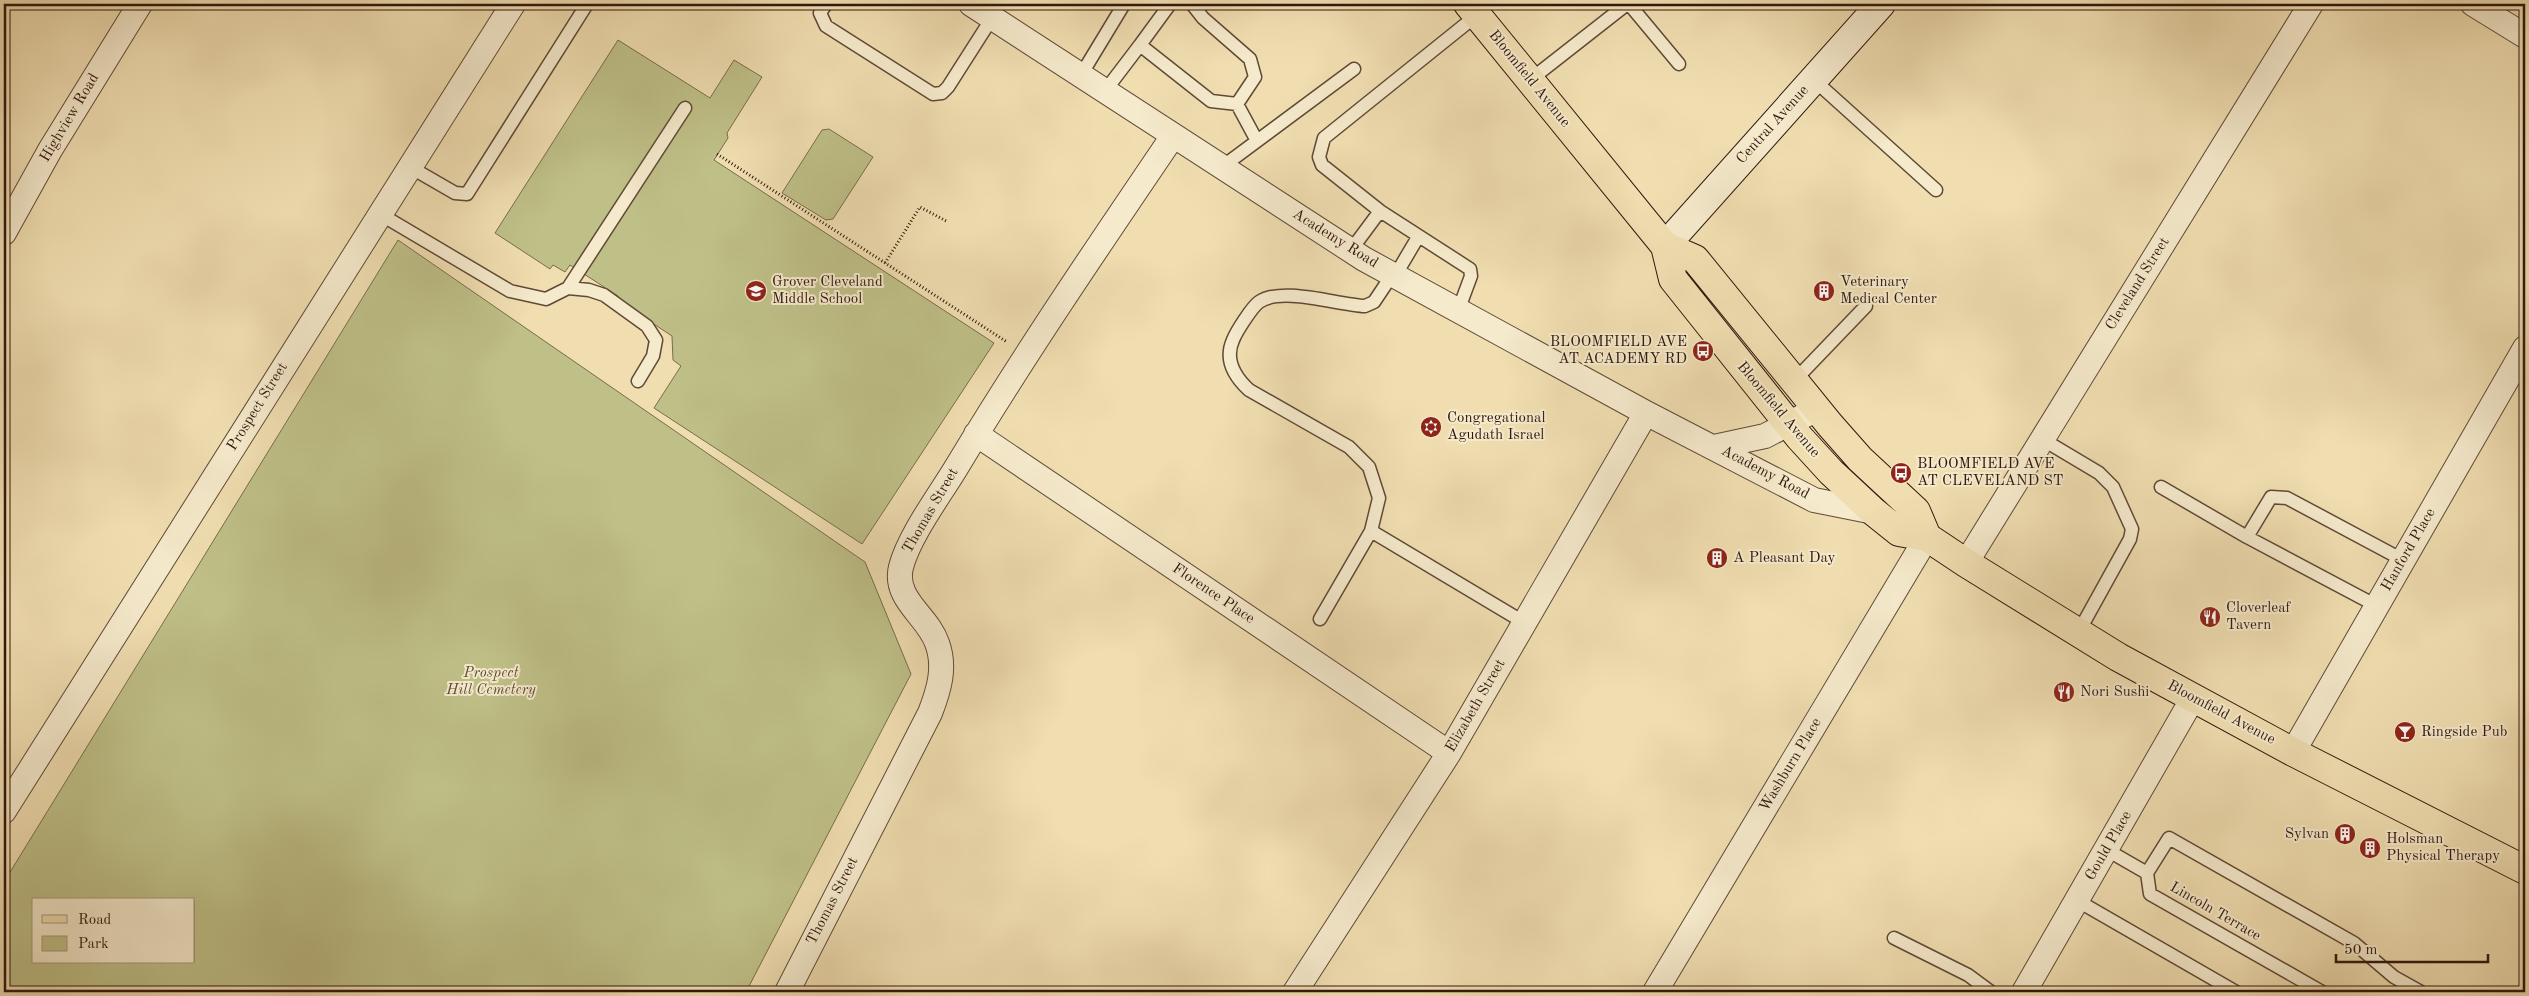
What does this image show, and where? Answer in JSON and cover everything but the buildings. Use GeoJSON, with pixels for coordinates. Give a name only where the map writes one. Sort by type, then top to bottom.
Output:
{"type":"FeatureCollection","features":[{"type":"Feature","properties":{"kind":"main road","name":"Central Avenue"},"geometry":{"type":"LineString","coordinates":[[1665,246],[1881,4]]}},
{"type":"Feature","properties":{"kind":"main road","name":"Bloomfield Avenue"},"geometry":{"type":"LineString","coordinates":[[1472,7],[1665,246],[1673,279],[1788,424],[1831,472],[1874,512],[1899,532],[1927,537],[1966,564],[2078,633],[2193,698],[2293,752],[2525,870]]}},
{"type":"Feature","properties":{"kind":"main road","name":"Bloomfield Avenue"},"geometry":{"type":"LineString","coordinates":[[1665,246],[1695,259],[1860,459],[1916,511],[1927,537]]}},
{"type":"Feature","properties":{"kind":"street","name":"Highview Road"},"geometry":{"type":"LineString","coordinates":[[4,233],[50,150],[140,4]]}},
{"type":"Feature","properties":{"kind":"street","name":"Prospect Street"},"geometry":{"type":"LineString","coordinates":[[4,811],[513,4]]}},
{"type":"Feature","properties":{"kind":"street","name":"Academy Road"},"geometry":{"type":"LineString","coordinates":[[971,4],[1350,250],[1394,276],[1646,413],[1714,446],[1814,500],[1874,512]]}},
{"type":"Feature","properties":{"kind":"street","name":"Cleveland Street"},"geometry":{"type":"LineString","coordinates":[[1966,564],[2311,4]]}},
{"type":"Feature","properties":{"kind":"street"},"geometry":{"type":"LineString","coordinates":[[2473,4],[2525,36]]}},
{"type":"Feature","properties":{"kind":"street","name":"Thomas Street"},"geometry":{"type":"LineString","coordinates":[[787,992],[930,712],[938,692],[941,661],[937,642],[909,602],[899,577],[906,552],[976,434],[1173,136]]}},
{"type":"Feature","properties":{"kind":"street","name":"Hanford Place"},"geometry":{"type":"LineString","coordinates":[[2293,752],[2525,348]]}},
{"type":"Feature","properties":{"kind":"street","name":"Academy Road"},"geometry":{"type":"LineString","coordinates":[[1714,446],[1765,436],[1817,409]]}},
{"type":"Feature","properties":{"kind":"street","name":"Elizabeth Street"},"geometry":{"type":"LineString","coordinates":[[1295,992],[1449,754],[1646,413]]}},
{"type":"Feature","properties":{"kind":"street","name":"Florence Place"},"geometry":{"type":"LineString","coordinates":[[976,434],[1449,754]]}},
{"type":"Feature","properties":{"kind":"street","name":"Washburn Place"},"geometry":{"type":"LineString","coordinates":[[1655,992],[1927,537]]}},
{"type":"Feature","properties":{"kind":"street","name":"Gould Place"},"geometry":{"type":"LineString","coordinates":[[2024,992],[2193,698]]}},
{"type":"Feature","properties":{"kind":"lane"},"geometry":{"type":"LineString","coordinates":[[410,167],[458,194],[467,194],[587,4]]}},
{"type":"Feature","properties":{"kind":"lane"},"geometry":{"type":"LineString","coordinates":[[826,4],[820,14],[826,26],[933,94],[942,93],[948,86],[992,18]]}},
{"type":"Feature","properties":{"kind":"lane"},"geometry":{"type":"LineString","coordinates":[[1081,75],[1124,4]]}},
{"type":"Feature","properties":{"kind":"lane"},"geometry":{"type":"LineString","coordinates":[[1105,91],[1170,4]]}},
{"type":"Feature","properties":{"kind":"lane"},"geometry":{"type":"LineString","coordinates":[[1192,4],[1203,18],[1250,59],[1255,77],[1237,104]]}},
{"type":"Feature","properties":{"kind":"lane"},"geometry":{"type":"LineString","coordinates":[[1530,80],[1628,4],[1679,64]]}},
{"type":"Feature","properties":{"kind":"lane"},"geometry":{"type":"LineString","coordinates":[[1458,311],[1472,276],[1470,269],[1380,211],[1322,165],[1319,157],[1324,138],[1472,7]]}},
{"type":"Feature","properties":{"kind":"lane"},"geometry":{"type":"LineString","coordinates":[[1140,45],[1211,101],[1237,104]]}},
{"type":"Feature","properties":{"kind":"lane"},"geometry":{"type":"LineString","coordinates":[[1222,167],[1354,69]]}},
{"type":"Feature","properties":{"kind":"lane"},"geometry":{"type":"LineString","coordinates":[[1814,80],[1936,190]]}},
{"type":"Feature","properties":{"kind":"lane"},"geometry":{"type":"LineString","coordinates":[[1237,104],[1257,141]]}},
{"type":"Feature","properties":{"kind":"lane"},"geometry":{"type":"LineString","coordinates":[[380,214],[510,291],[546,300],[568,288],[685,108]]}},
{"type":"Feature","properties":{"kind":"lane"},"geometry":{"type":"LineString","coordinates":[[1350,250],[1380,211]]}},
{"type":"Feature","properties":{"kind":"lane"},"geometry":{"type":"LineString","coordinates":[[1320,619],[1371,531],[1379,498],[1369,468],[1349,447],[1249,390],[1236,378],[1231,363],[1230,348],[1234,338],[1258,303],[1269,298],[1297,297],[1365,306],[1374,302],[1394,276],[1418,237]]}},
{"type":"Feature","properties":{"kind":"lane"},"geometry":{"type":"LineString","coordinates":[[568,288],[589,290],[604,295],[647,326],[656,340],[653,356],[638,381]]}},
{"type":"Feature","properties":{"kind":"lane"},"geometry":{"type":"LineString","coordinates":[[1794,381],[1866,306]]}},
{"type":"Feature","properties":{"kind":"lane"},"geometry":{"type":"LineString","coordinates":[[2042,439],[2099,473],[2113,487],[2132,529],[2130,540],[2078,633]]}},
{"type":"Feature","properties":{"kind":"lane"},"geometry":{"type":"LineString","coordinates":[[2161,487],[2247,537],[2377,606]]}},
{"type":"Feature","properties":{"kind":"lane"},"geometry":{"type":"LineString","coordinates":[[2247,537],[2271,497],[2279,496],[2403,560]]}},
{"type":"Feature","properties":{"kind":"lane"},"geometry":{"type":"LineString","coordinates":[[1371,531],[1525,623]]}},
{"type":"Feature","properties":{"kind":"lane"},"geometry":{"type":"LineString","coordinates":[[2107,850],[2147,873],[2169,838],[2354,943],[2394,977],[2421,992]]}},
{"type":"Feature","properties":{"kind":"lane","name":"Lincoln Terrace"},"geometry":{"type":"LineString","coordinates":[[2147,873],[2150,894],[2322,992]]}},
{"type":"Feature","properties":{"kind":"lane"},"geometry":{"type":"LineString","coordinates":[[2078,900],[2236,992]]}},
{"type":"Feature","properties":{"kind":"lane"},"geometry":{"type":"LineString","coordinates":[[1894,938],[1968,975],[1991,992]]}},
{"type":"Feature","properties":{"kind":"path"},"geometry":{"type":"LineString","coordinates":[[718,154],[1007,342]]}},
{"type":"Feature","properties":{"kind":"path"},"geometry":{"type":"LineString","coordinates":[[885,263],[920,206],[948,222]]}},
{"type":"Feature","properties":{"kind":"green space"},"geometry":{"type":"Polygon","coordinates":[[[618,40],[710,98],[734,60],[762,77],[727,133],[728,138],[714,160],[994,343],[862,544],[654,408],[681,366],[673,360],[672,336],[616,299],[618,296],[570,265],[565,272],[553,265],[550,269],[495,233],[618,40]]]}},
{"type":"Feature","properties":{"kind":"green space"},"geometry":{"type":"Polygon","coordinates":[[[829,129],[873,157],[833,219],[826,220],[782,193],[822,130],[829,129]]]}},
{"type":"Feature","properties":{"kind":"green space","name":"Prospect Hill Cemetery"},"geometry":{"type":"Polygon","coordinates":[[[398,240],[865,562],[911,674],[746,992],[4,992],[4,882],[398,240]]]}},
{"type":"Feature","properties":{"kind":"place","name":"Grover Cleveland Middle School"},"geometry":{"type":"Point","coordinates":[756,291]}},
{"type":"Feature","properties":{"kind":"place","name":"Veterinary Medical Center"},"geometry":{"type":"Point","coordinates":[1824,291]}},
{"type":"Feature","properties":{"kind":"place","name":"BLOOMFIELD AVE AT ACADEMY RD"},"geometry":{"type":"Point","coordinates":[1703,351]}},
{"type":"Feature","properties":{"kind":"place","name":"Congregational Agudath Israel"},"geometry":{"type":"Point","coordinates":[1431,427]}},
{"type":"Feature","properties":{"kind":"place","name":"BLOOMFIELD AVE AT CLEVELAND ST"},"geometry":{"type":"Point","coordinates":[1901,473]}},
{"type":"Feature","properties":{"kind":"place","name":"A Pleasant Day"},"geometry":{"type":"Point","coordinates":[1717,558]}},
{"type":"Feature","properties":{"kind":"place","name":"Cloverleaf Tavern"},"geometry":{"type":"Point","coordinates":[2210,617]}},
{"type":"Feature","properties":{"kind":"place","name":"Nori Sushi"},"geometry":{"type":"Point","coordinates":[2064,692]}},
{"type":"Feature","properties":{"kind":"place","name":"Ringside Pub"},"geometry":{"type":"Point","coordinates":[2405,732]}},
{"type":"Feature","properties":{"kind":"place","name":"Sylvan"},"geometry":{"type":"Point","coordinates":[2345,834]}},
{"type":"Feature","properties":{"kind":"place","name":"Holsman Physical Therapy"},"geometry":{"type":"Point","coordinates":[2370,848]}}]}
